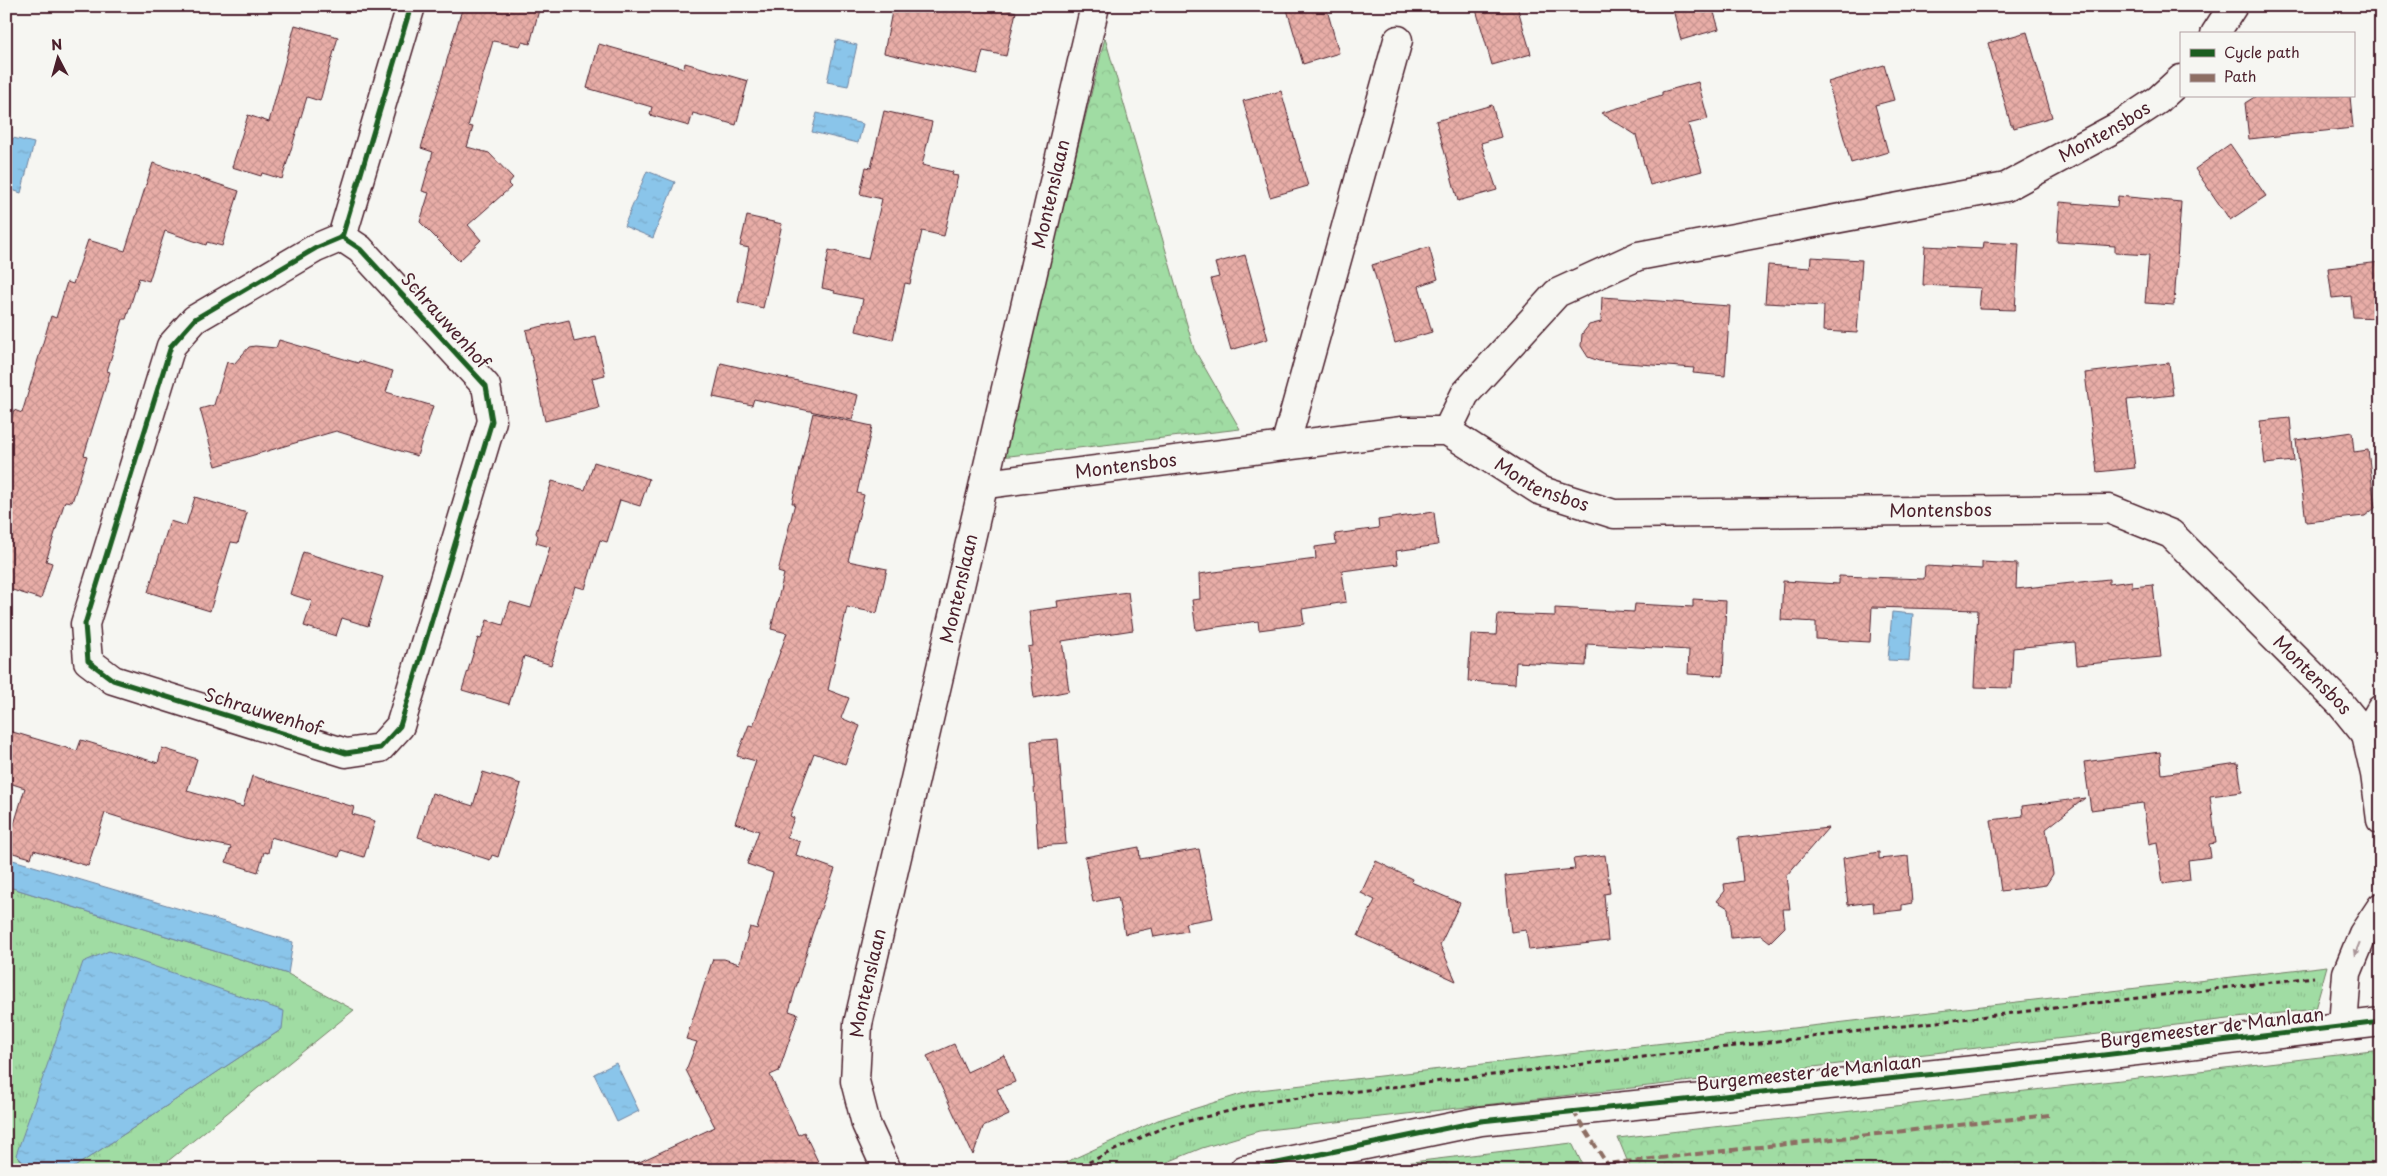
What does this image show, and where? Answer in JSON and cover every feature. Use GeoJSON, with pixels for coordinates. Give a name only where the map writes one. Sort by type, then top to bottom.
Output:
{"type":"FeatureCollection","features":[{"type":"Feature","properties":{"kind":"street"},"geometry":{"type":"LineString","coordinates":[[342,236],[411,6]]}},
{"type":"Feature","properties":{"kind":"street","name":"Montenslaan"},"geometry":{"type":"LineString","coordinates":[[887,1170],[866,1124],[855,1081],[858,1024],[986,484],[1096,6]]}},
{"type":"Feature","properties":{"kind":"street"},"geometry":{"type":"LineString","coordinates":[[2216,32],[2233,6]]}},
{"type":"Feature","properties":{"kind":"street"},"geometry":{"type":"LineString","coordinates":[[1284,446],[1398,40]]}},
{"type":"Feature","properties":{"kind":"street","name":"Montensbos"},"geometry":{"type":"LineString","coordinates":[[1446,431],[1465,394],[1557,293],[1638,256],[2006,187],[2117,127],[2158,100],[2180,80]]}},
{"type":"Feature","properties":{"kind":"street","name":"Schrauwenhof"},"geometry":{"type":"LineString","coordinates":[[342,236],[360,249],[486,386],[492,421],[400,726],[380,748],[346,752],[114,680],[88,661],[85,624],[171,346],[195,320],[316,248],[342,236]]}},
{"type":"Feature","properties":{"kind":"street","name":"Montensbos"},"geometry":{"type":"LineString","coordinates":[[986,484],[1402,431],[1446,431],[1540,490],[1614,514],[2110,510],[2171,534],[2340,703],[2366,735]]}},
{"type":"Feature","properties":{"kind":"street"},"geometry":{"type":"LineString","coordinates":[[2381,709],[2366,735],[2375,774],[2381,820]]}},
{"type":"Feature","properties":{"kind":"street"},"geometry":{"type":"LineString","coordinates":[[2343,1026],[2348,973],[2363,934],[2381,907]]}},
{"type":"Feature","properties":{"kind":"street","name":"Burgemeester de Manlaan"},"geometry":{"type":"LineString","coordinates":[[1244,1170],[1481,1121],[2003,1068],[2381,1022]]}},
{"type":"Feature","properties":{"kind":"path"},"geometry":{"type":"LineString","coordinates":[[1072,1170],[1164,1127],[1266,1102],[2348,973]]}},
{"type":"Feature","properties":{"kind":"green space"},"geometry":{"type":"Polygon","coordinates":[[[1105,38],[1194,349],[1240,429],[1001,457],[1105,38]]]}},
{"type":"Feature","properties":{"kind":"green space"},"geometry":{"type":"Polygon","coordinates":[[[6,886],[288,974],[354,1010],[157,1170],[70,1170],[282,1029],[17,1155],[31,1170],[6,1170],[6,886]]]}},
{"type":"Feature","properties":{"kind":"green space"},"geometry":{"type":"Polygon","coordinates":[[[2327,966],[2315,1009],[1259,1131],[1202,1148],[1148,1170],[1049,1170],[1158,1120],[1251,1091],[2327,966]]]}},
{"type":"Feature","properties":{"kind":"green space"},"geometry":{"type":"Polygon","coordinates":[[[2381,1050],[2381,1170],[1631,1170],[1618,1138],[2381,1050]]]}},
{"type":"Feature","properties":{"kind":"green space"},"geometry":{"type":"Polygon","coordinates":[[[1572,1143],[1585,1170],[1345,1170],[1572,1143]]]}},
{"type":"Feature","properties":{"kind":"water"},"geometry":{"type":"Polygon","coordinates":[[[836,40],[857,45],[848,86],[827,82],[836,40]]]}},
{"type":"Feature","properties":{"kind":"water"},"geometry":{"type":"Polygon","coordinates":[[[817,113],[863,124],[858,143],[812,132],[817,113]]]}},
{"type":"Feature","properties":{"kind":"water"},"geometry":{"type":"Polygon","coordinates":[[[13,138],[34,143],[21,193],[6,188],[6,164],[13,138]]]}},
{"type":"Feature","properties":{"kind":"water"},"geometry":{"type":"Polygon","coordinates":[[[647,171],[675,182],[653,238],[624,226],[647,171]]]}},
{"type":"Feature","properties":{"kind":"water"},"geometry":{"type":"Polygon","coordinates":[[[1892,612],[1913,614],[1909,661],[1888,660],[1892,612]]]}},
{"type":"Feature","properties":{"kind":"water"},"geometry":{"type":"Polygon","coordinates":[[[6,858],[293,942],[288,974],[6,886],[6,858]]]}},
{"type":"Feature","properties":{"kind":"water"},"geometry":{"type":"Polygon","coordinates":[[[109,951],[284,1011],[282,1029],[70,1170],[31,1170],[16,1155],[83,962],[109,951]]]}},
{"type":"Feature","properties":{"kind":"water"},"geometry":{"type":"Polygon","coordinates":[[[616,1063],[639,1111],[617,1122],[594,1074],[616,1063]]]}},
{"type":"Feature","properties":{"kind":"building"},"geometry":{"type":"Polygon","coordinates":[[[463,6],[540,6],[530,44],[522,42],[520,46],[493,41],[468,126],[473,127],[467,147],[489,153],[513,178],[508,184],[511,187],[468,225],[481,240],[459,261],[420,222],[429,193],[422,191],[433,152],[421,148],[463,6]]]}},
{"type":"Feature","properties":{"kind":"building"},"geometry":{"type":"Polygon","coordinates":[[[893,6],[993,6],[1016,12],[1006,56],[983,51],[977,74],[884,53],[893,6]]]}},
{"type":"Feature","properties":{"kind":"building"},"geometry":{"type":"Polygon","coordinates":[[[1286,6],[1326,6],[1339,53],[1303,64],[1286,6]]]}},
{"type":"Feature","properties":{"kind":"building"},"geometry":{"type":"Polygon","coordinates":[[[1475,6],[1517,6],[1531,54],[1492,65],[1475,6]]]}},
{"type":"Feature","properties":{"kind":"building"},"geometry":{"type":"Polygon","coordinates":[[[1672,6],[1712,6],[1719,29],[1681,40],[1672,6]]]}},
{"type":"Feature","properties":{"kind":"building"},"geometry":{"type":"Polygon","coordinates":[[[295,25],[338,37],[320,101],[307,97],[282,179],[262,173],[261,176],[232,167],[248,115],[269,122],[295,25]]]}},
{"type":"Feature","properties":{"kind":"building"},"geometry":{"type":"Polygon","coordinates":[[[2027,32],[2052,117],[2014,128],[2011,125],[1988,43],[2027,32]]]}},
{"type":"Feature","properties":{"kind":"building"},"geometry":{"type":"Polygon","coordinates":[[[599,44],[684,68],[685,63],[748,81],[736,125],[693,113],[689,126],[650,115],[652,107],[587,88],[599,44]]]}},
{"type":"Feature","properties":{"kind":"building"},"geometry":{"type":"Polygon","coordinates":[[[1884,65],[1894,100],[1875,105],[1888,152],[1851,163],[1828,82],[1884,65]]]}},
{"type":"Feature","properties":{"kind":"building"},"geometry":{"type":"Polygon","coordinates":[[[1698,82],[1708,119],[1688,124],[1702,171],[1650,185],[1636,135],[1601,113],[1698,82]]]}},
{"type":"Feature","properties":{"kind":"building"},"geometry":{"type":"Polygon","coordinates":[[[1281,91],[1308,186],[1270,197],[1243,101],[1281,91]]]}},
{"type":"Feature","properties":{"kind":"building"},"geometry":{"type":"Polygon","coordinates":[[[2253,98],[2350,98],[2353,128],[2249,139],[2245,103],[2253,98]]]}},
{"type":"Feature","properties":{"kind":"building"},"geometry":{"type":"Polygon","coordinates":[[[1492,105],[1501,137],[1481,143],[1497,190],[1458,201],[1436,121],[1492,105]]]}},
{"type":"Feature","properties":{"kind":"building"},"geometry":{"type":"Polygon","coordinates":[[[884,111],[932,122],[922,165],[953,172],[952,175],[958,176],[944,236],[922,231],[910,284],[905,283],[893,340],[856,331],[863,299],[834,293],[835,291],[822,288],[829,250],[868,259],[882,199],[860,194],[866,167],[871,168],[884,111]]]}},
{"type":"Feature","properties":{"kind":"building"},"geometry":{"type":"Polygon","coordinates":[[[2230,144],[2266,196],[2230,220],[2195,169],[2230,144]]]}},
{"type":"Feature","properties":{"kind":"building"},"geometry":{"type":"Polygon","coordinates":[[[153,163],[239,191],[222,246],[207,242],[206,245],[165,231],[149,281],[139,278],[126,319],[123,319],[107,371],[110,372],[84,455],[87,456],[72,502],[65,501],[46,561],[52,563],[41,599],[6,588],[6,433],[14,410],[22,413],[51,316],[56,318],[67,282],[73,284],[88,240],[125,251],[153,163]]]}},
{"type":"Feature","properties":{"kind":"building"},"geometry":{"type":"Polygon","coordinates":[[[2118,196],[2181,202],[2174,305],[2145,303],[2149,255],[2115,253],[2115,246],[2057,242],[2060,202],[2117,207],[2118,196]]]}},
{"type":"Feature","properties":{"kind":"building"},"geometry":{"type":"Polygon","coordinates":[[[747,216],[782,224],[763,308],[738,302],[749,248],[740,246],[747,216]]]}},
{"type":"Feature","properties":{"kind":"building"},"geometry":{"type":"Polygon","coordinates":[[[1984,242],[2019,244],[2015,310],[1979,309],[1981,288],[1923,285],[1925,246],[1983,249],[1984,242]]]}},
{"type":"Feature","properties":{"kind":"building"},"geometry":{"type":"Polygon","coordinates":[[[1429,247],[1438,279],[1419,286],[1432,332],[1395,343],[1372,265],[1429,247]]]}},
{"type":"Feature","properties":{"kind":"building"},"geometry":{"type":"Polygon","coordinates":[[[1245,255],[1268,339],[1231,350],[1211,279],[1219,277],[1215,263],[1245,255]]]}},
{"type":"Feature","properties":{"kind":"building"},"geometry":{"type":"Polygon","coordinates":[[[1811,257],[1862,260],[1857,333],[1823,331],[1824,306],[1765,303],[1768,265],[1810,268],[1811,257]]]}},
{"type":"Feature","properties":{"kind":"building"},"geometry":{"type":"Polygon","coordinates":[[[2381,262],[2381,318],[2353,317],[2351,296],[2332,298],[2328,268],[2381,262]]]}},
{"type":"Feature","properties":{"kind":"building"},"geometry":{"type":"Polygon","coordinates":[[[1602,297],[1730,306],[1725,376],[1693,373],[1694,368],[1599,361],[1588,357],[1581,346],[1582,334],[1589,325],[1601,322],[1602,297]]]}},
{"type":"Feature","properties":{"kind":"building"},"geometry":{"type":"Polygon","coordinates":[[[569,320],[574,342],[596,337],[605,375],[592,378],[599,408],[545,421],[526,330],[569,320]]]}},
{"type":"Feature","properties":{"kind":"building"},"geometry":{"type":"Polygon","coordinates":[[[279,340],[393,371],[386,392],[433,406],[417,456],[336,431],[216,466],[200,409],[214,405],[227,362],[234,364],[249,347],[276,348],[279,340]]]}},
{"type":"Feature","properties":{"kind":"building"},"geometry":{"type":"Polygon","coordinates":[[[721,363],[858,395],[852,420],[754,399],[752,405],[713,397],[721,363]]]}},
{"type":"Feature","properties":{"kind":"building"},"geometry":{"type":"Polygon","coordinates":[[[2169,363],[2173,395],[2127,400],[2135,468],[2097,472],[2085,373],[2169,363]]]}},
{"type":"Feature","properties":{"kind":"building"},"geometry":{"type":"Polygon","coordinates":[[[813,413],[872,426],[857,493],[864,495],[848,561],[887,569],[877,613],[847,607],[828,690],[849,698],[841,718],[860,726],[845,764],[814,753],[790,816],[794,818],[787,837],[800,842],[796,855],[835,869],[812,934],[789,1011],[798,1014],[779,1071],[770,1075],[798,1135],[804,1132],[822,1170],[622,1170],[715,1127],[686,1070],[697,1042],[686,1039],[713,959],[724,959],[739,964],[750,927],[757,929],[773,873],[747,864],[759,831],[735,823],[756,761],[737,756],[749,725],[753,726],[787,633],[771,629],[784,574],[778,572],[795,503],[792,503],[813,413]]]}},
{"type":"Feature","properties":{"kind":"building"},"geometry":{"type":"Polygon","coordinates":[[[2290,418],[2294,461],[2265,464],[2260,421],[2290,418]]]}},
{"type":"Feature","properties":{"kind":"building"},"geometry":{"type":"Polygon","coordinates":[[[2352,432],[2354,452],[2368,450],[2375,508],[2365,516],[2306,522],[2296,440],[2352,432]]]}},
{"type":"Feature","properties":{"kind":"building"},"geometry":{"type":"Polygon","coordinates":[[[594,462],[649,479],[640,506],[620,500],[607,542],[600,540],[585,589],[575,586],[551,665],[524,656],[509,704],[462,690],[478,638],[481,639],[487,620],[503,625],[510,602],[531,608],[550,547],[536,543],[538,536],[536,533],[552,481],[585,490],[594,462]]]}},
{"type":"Feature","properties":{"kind":"building"},"geometry":{"type":"Polygon","coordinates":[[[195,497],[247,513],[238,543],[231,542],[210,611],[148,592],[170,521],[186,526],[195,497]]]}},
{"type":"Feature","properties":{"kind":"building"},"geometry":{"type":"Polygon","coordinates":[[[1434,512],[1438,545],[1396,551],[1398,564],[1342,571],[1346,602],[1302,609],[1304,624],[1259,630],[1258,621],[1196,630],[1192,600],[1200,599],[1199,574],[1316,559],[1315,547],[1336,544],[1335,534],[1379,528],[1378,520],[1434,512]]]}},
{"type":"Feature","properties":{"kind":"building"},"geometry":{"type":"Polygon","coordinates":[[[303,552],[383,577],[368,626],[342,618],[336,636],[304,626],[312,601],[290,594],[303,552]]]}},
{"type":"Feature","properties":{"kind":"building"},"geometry":{"type":"Polygon","coordinates":[[[1982,562],[2017,564],[2016,589],[2109,579],[2109,584],[2132,581],[2132,587],[2153,585],[2161,657],[2077,665],[2075,642],[2013,648],[2011,688],[1974,687],[1978,610],[1872,607],[1870,642],[1816,639],[1816,622],[1781,620],[1783,581],[1839,584],[1839,576],[1924,579],[1925,566],[1982,569],[1982,562]]]}},
{"type":"Feature","properties":{"kind":"building"},"geometry":{"type":"Polygon","coordinates":[[[1128,592],[1133,630],[1062,641],[1069,691],[1034,698],[1028,647],[1033,646],[1029,611],[1058,607],[1057,601],[1128,592]]]}},
{"type":"Feature","properties":{"kind":"building"},"geometry":{"type":"Polygon","coordinates":[[[1693,599],[1726,601],[1723,676],[1688,674],[1689,650],[1587,644],[1586,666],[1516,662],[1515,684],[1468,681],[1471,634],[1496,635],[1498,614],[1555,616],[1555,608],[1634,612],[1635,604],[1693,607],[1693,599]]]}},
{"type":"Feature","properties":{"kind":"building"},"geometry":{"type":"Polygon","coordinates":[[[6,730],[77,751],[81,740],[158,763],[162,748],[197,759],[187,791],[243,807],[252,776],[354,807],[352,814],[375,821],[364,857],[341,850],[339,857],[271,837],[268,853],[264,852],[258,872],[226,862],[231,847],[186,838],[105,813],[88,866],[34,850],[31,858],[6,851],[25,788],[6,782],[6,730]]]}},
{"type":"Feature","properties":{"kind":"building"},"geometry":{"type":"Polygon","coordinates":[[[1058,739],[1066,844],[1038,846],[1031,741],[1058,739]]]}},
{"type":"Feature","properties":{"kind":"building"},"geometry":{"type":"Polygon","coordinates":[[[2160,752],[2162,774],[2238,763],[2242,792],[2210,796],[2216,843],[2209,844],[2211,857],[2188,860],[2190,880],[2163,884],[2157,842],[2149,844],[2143,803],[2091,810],[2084,762],[2160,752]]]}},
{"type":"Feature","properties":{"kind":"building"},"geometry":{"type":"Polygon","coordinates":[[[483,772],[521,784],[498,857],[492,855],[490,860],[418,837],[432,793],[473,806],[483,772]]]}},
{"type":"Feature","properties":{"kind":"building"},"geometry":{"type":"Polygon","coordinates":[[[2085,798],[2046,829],[2053,874],[2046,885],[2001,891],[1991,820],[2023,816],[2022,806],[2085,798]]]}},
{"type":"Feature","properties":{"kind":"building"},"geometry":{"type":"Polygon","coordinates":[[[1828,828],[1786,876],[1790,909],[1783,909],[1785,927],[1770,942],[1761,935],[1731,938],[1728,908],[1717,901],[1725,891],[1724,884],[1743,881],[1738,838],[1828,828]]]}},
{"type":"Feature","properties":{"kind":"building"},"geometry":{"type":"Polygon","coordinates":[[[1139,847],[1140,859],[1199,849],[1213,918],[1185,923],[1187,931],[1154,937],[1152,928],[1125,934],[1118,897],[1093,902],[1085,857],[1139,847]]]}},
{"type":"Feature","properties":{"kind":"building"},"geometry":{"type":"Polygon","coordinates":[[[1879,852],[1879,859],[1908,856],[1912,903],[1902,905],[1902,910],[1874,913],[1873,902],[1848,905],[1843,858],[1879,852]]]}},
{"type":"Feature","properties":{"kind":"building"},"geometry":{"type":"Polygon","coordinates":[[[1605,855],[1610,893],[1604,894],[1608,941],[1529,950],[1526,930],[1511,932],[1505,876],[1575,869],[1573,859],[1605,855]]]}},
{"type":"Feature","properties":{"kind":"building"},"geometry":{"type":"Polygon","coordinates":[[[1376,861],[1412,879],[1411,882],[1460,903],[1440,945],[1456,981],[1358,936],[1375,900],[1361,893],[1376,861]]]}},
{"type":"Feature","properties":{"kind":"building"},"geometry":{"type":"Polygon","coordinates":[[[954,1044],[967,1072],[1004,1055],[1015,1082],[997,1089],[1009,1115],[983,1127],[973,1155],[927,1056],[954,1044]]]}},
{"type":"Feature","properties":{"kind":"marked path"},"geometry":{"type":"LineString","coordinates":[[1573,1111],[1611,1170]]}},
{"type":"Feature","properties":{"kind":"marked path"},"geometry":{"type":"LineString","coordinates":[[1552,1170],[2049,1115]]}},
{"type":"Feature","properties":{"kind":"cycle path"},"geometry":{"type":"LineString","coordinates":[[342,237],[360,249],[486,386],[492,421],[400,726],[380,748],[346,753],[113,680],[88,661],[85,624],[171,346],[195,319],[316,248],[342,237],[411,6]]}},
{"type":"Feature","properties":{"kind":"cycle path"},"geometry":{"type":"LineString","coordinates":[[1244,1170],[1481,1121],[2003,1067],[2381,1022]]}}]}
